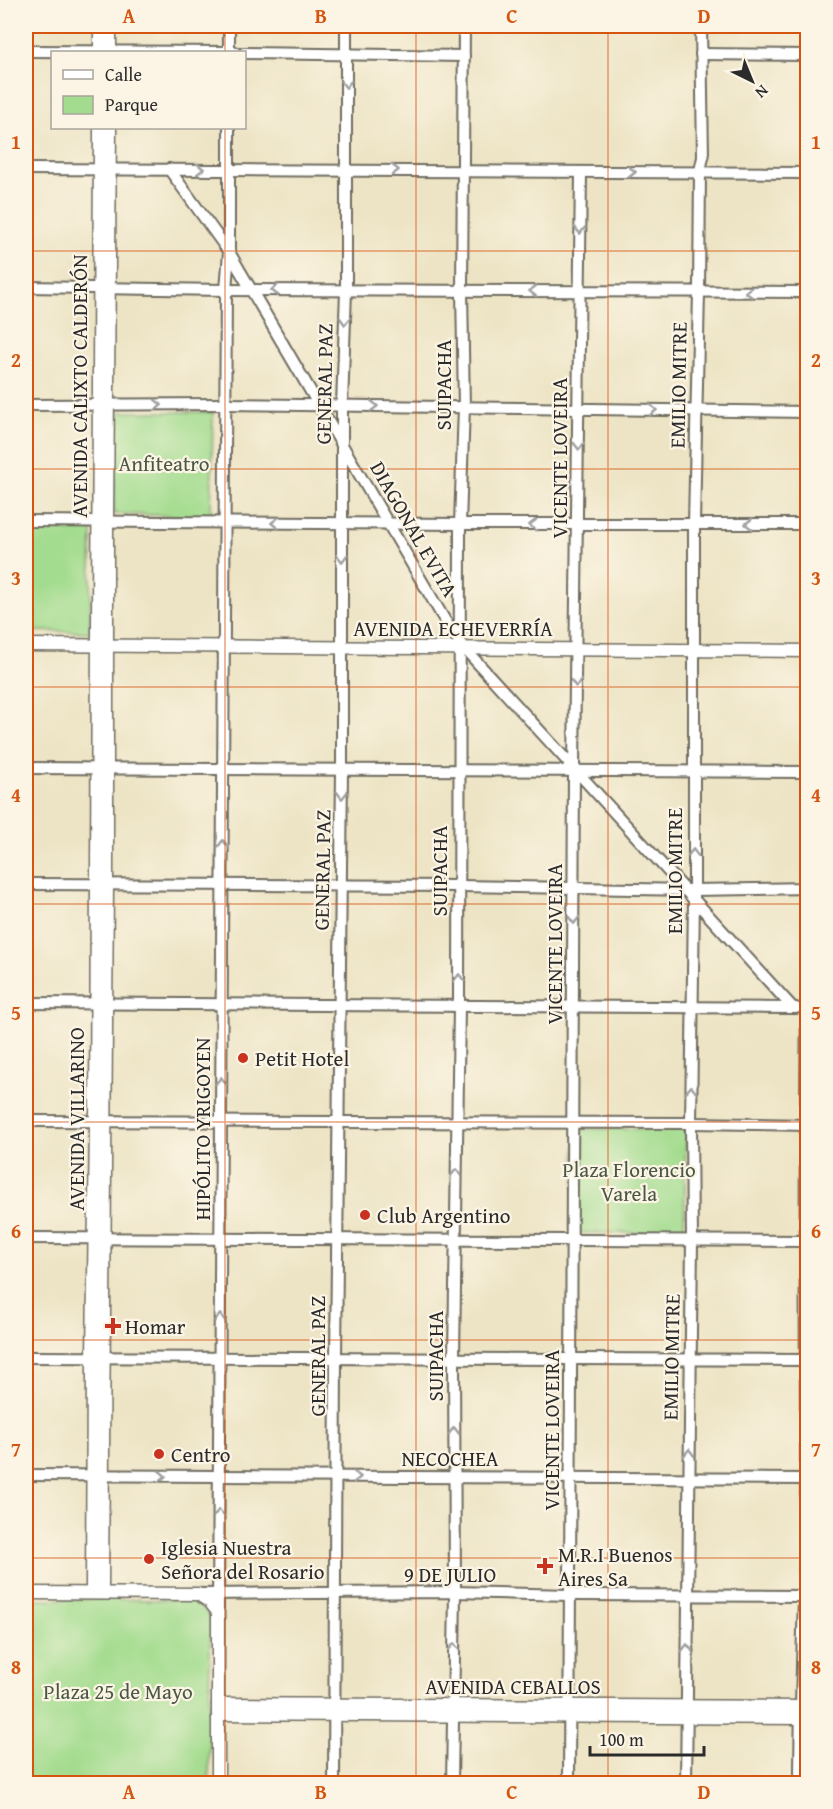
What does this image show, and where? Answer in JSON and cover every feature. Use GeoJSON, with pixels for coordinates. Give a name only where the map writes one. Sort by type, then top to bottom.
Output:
{"type":"FeatureCollection","features":[{"type":"Feature","properties":{"kind":"main road"},"geometry":{"type":"LineString","coordinates":[[100,26],[105,51]]}},
{"type":"Feature","properties":{"kind":"main road"},"geometry":{"type":"LineString","coordinates":[[105,51],[110,26]]}},
{"type":"Feature","properties":{"kind":"main road","name":"AVENIDA CALIXTO CALDERÓN"},"geometry":{"type":"LineString","coordinates":[[100,129],[104,170],[103,645]]}},
{"type":"Feature","properties":{"kind":"main road","name":"AVENIDA CALIXTO CALDERÓN"},"geometry":{"type":"LineString","coordinates":[[104,170],[110,129]]}},
{"type":"Feature","properties":{"kind":"main road","name":"AVENIDA ECHEVERRÍA"},"geometry":{"type":"LineString","coordinates":[[26,645],[343,647],[461,645],[577,649],[807,651]]}},
{"type":"Feature","properties":{"kind":"main road","name":"AVENIDA VILLARINO"},"geometry":{"type":"LineString","coordinates":[[97,1593],[103,645]]}},
{"type":"Feature","properties":{"kind":"main road","name":"9 DE JULIO"},"geometry":{"type":"LineString","coordinates":[[26,1593],[198,1594]]}},
{"type":"Feature","properties":{"kind":"main road"},"geometry":{"type":"LineString","coordinates":[[198,1594],[210,1602],[218,1612]]}},
{"type":"Feature","properties":{"kind":"main road","name":"HIPÓLITO YRIGOYEN"},"geometry":{"type":"LineString","coordinates":[[218,1612],[218,1784]]}},
{"type":"Feature","properties":{"kind":"main road","name":"AVENIDA CEBALLOS"},"geometry":{"type":"LineString","coordinates":[[218,1709],[804,1713]]}},
{"type":"Feature","properties":{"kind":"street"},"geometry":{"type":"LineString","coordinates":[[229,26],[229,51]]}},
{"type":"Feature","properties":{"kind":"street","name":"GENERAL PAZ"},"geometry":{"type":"LineString","coordinates":[[334,1784],[343,647],[342,406],[346,290],[346,26]]}},
{"type":"Feature","properties":{"kind":"street","name":"SUIPACHA"},"geometry":{"type":"LineString","coordinates":[[452,1784],[455,1592],[456,1124],[459,1006],[460,524],[464,407],[462,290],[464,26]]}},
{"type":"Feature","properties":{"kind":"street","name":"EMILIO MITRE"},"geometry":{"type":"LineString","coordinates":[[686,1784],[692,1241],[691,893],[694,524],[700,171],[703,157],[701,26]]}},
{"type":"Feature","properties":{"kind":"street"},"geometry":{"type":"LineString","coordinates":[[26,51],[51,51]]}},
{"type":"Feature","properties":{"kind":"street"},"geometry":{"type":"LineString","coordinates":[[246,53],[464,56]]}},
{"type":"Feature","properties":{"kind":"street"},"geometry":{"type":"LineString","coordinates":[[701,54],[807,55]]}},
{"type":"Feature","properties":{"kind":"street","name":"HIPÓLITO YRIGOYEN"},"geometry":{"type":"LineString","coordinates":[[218,1612],[226,290],[229,252],[229,129]]}},
{"type":"Feature","properties":{"kind":"street"},"geometry":{"type":"LineString","coordinates":[[26,169],[807,173]]}},
{"type":"Feature","properties":{"kind":"street","name":"DIAGONAL EVITA"},"geometry":{"type":"LineString","coordinates":[[169,169],[229,252],[252,289],[461,645],[691,893],[793,1008]]}},
{"type":"Feature","properties":{"kind":"street","name":"VICENTE LOVEIRA"},"geometry":{"type":"LineString","coordinates":[[568,1784],[581,172]]}},
{"type":"Feature","properties":{"kind":"street"},"geometry":{"type":"LineString","coordinates":[[26,287],[807,292]]}},
{"type":"Feature","properties":{"kind":"street"},"geometry":{"type":"LineString","coordinates":[[26,405],[226,404],[807,412]]}},
{"type":"Feature","properties":{"kind":"street"},"geometry":{"type":"LineString","coordinates":[[26,521],[578,525],[807,524]]}},
{"type":"Feature","properties":{"kind":"street"},"geometry":{"type":"LineString","coordinates":[[26,768],[807,772]]}},
{"type":"Feature","properties":{"kind":"street"},"geometry":{"type":"LineString","coordinates":[[26,884],[574,887],[691,893],[807,888]]}},
{"type":"Feature","properties":{"kind":"street"},"geometry":{"type":"LineString","coordinates":[[800,1784],[804,1713],[807,1479],[807,953]]}},
{"type":"Feature","properties":{"kind":"street"},"geometry":{"type":"LineString","coordinates":[[26,1003],[692,1006],[793,1008],[807,1014]]}},
{"type":"Feature","properties":{"kind":"street"},"geometry":{"type":"LineString","coordinates":[[26,1122],[456,1124],[572,1122],[806,1125]]}},
{"type":"Feature","properties":{"kind":"street"},"geometry":{"type":"LineString","coordinates":[[26,1238],[806,1241]]}},
{"type":"Feature","properties":{"kind":"street"},"geometry":{"type":"LineString","coordinates":[[26,1357],[806,1360]]}},
{"type":"Feature","properties":{"kind":"street","name":"NECOCHEA"},"geometry":{"type":"LineString","coordinates":[[26,1475],[807,1479]]}},
{"type":"Feature","properties":{"kind":"street","name":"9 DE JULIO"},"geometry":{"type":"LineString","coordinates":[[198,1594],[455,1592],[806,1596]]}},
{"type":"Feature","properties":{"kind":"green space","name":"Anfiteatro"},"geometry":{"type":"Polygon","coordinates":[[[117,412],[213,412],[211,517],[114,514],[117,412]]]}},
{"type":"Feature","properties":{"kind":"green space"},"geometry":{"type":"Polygon","coordinates":[[[26,527],[92,527],[90,632],[26,631],[26,527]]]}},
{"type":"Feature","properties":{"kind":"green space","name":"Plaza Florencio Varela"},"geometry":{"type":"Polygon","coordinates":[[[576,1129],[686,1129],[684,1233],[573,1233],[576,1129]]]}},
{"type":"Feature","properties":{"kind":"green space","name":"Plaza 25 de Mayo"},"geometry":{"type":"Polygon","coordinates":[[[26,1599],[191,1600],[202,1606],[210,1618],[209,1783],[26,1784],[26,1599]]]}},
{"type":"Feature","properties":{"kind":"place","name":"Petit Hotel"},"geometry":{"type":"Point","coordinates":[243,1058]}},
{"type":"Feature","properties":{"kind":"place","name":"Club Argentino"},"geometry":{"type":"Point","coordinates":[365,1215]}},
{"type":"Feature","properties":{"kind":"place","name":"Homar"},"geometry":{"type":"Point","coordinates":[113,1326]}},
{"type":"Feature","properties":{"kind":"place","name":"Centro"},"geometry":{"type":"Point","coordinates":[159,1454]}},
{"type":"Feature","properties":{"kind":"place","name":"Iglesia Nuestra Señora del Rosario"},"geometry":{"type":"Point","coordinates":[149,1559]}},
{"type":"Feature","properties":{"kind":"place","name":"M.R.I Buenos Aires Sa"},"geometry":{"type":"Point","coordinates":[545,1566]}}]}
